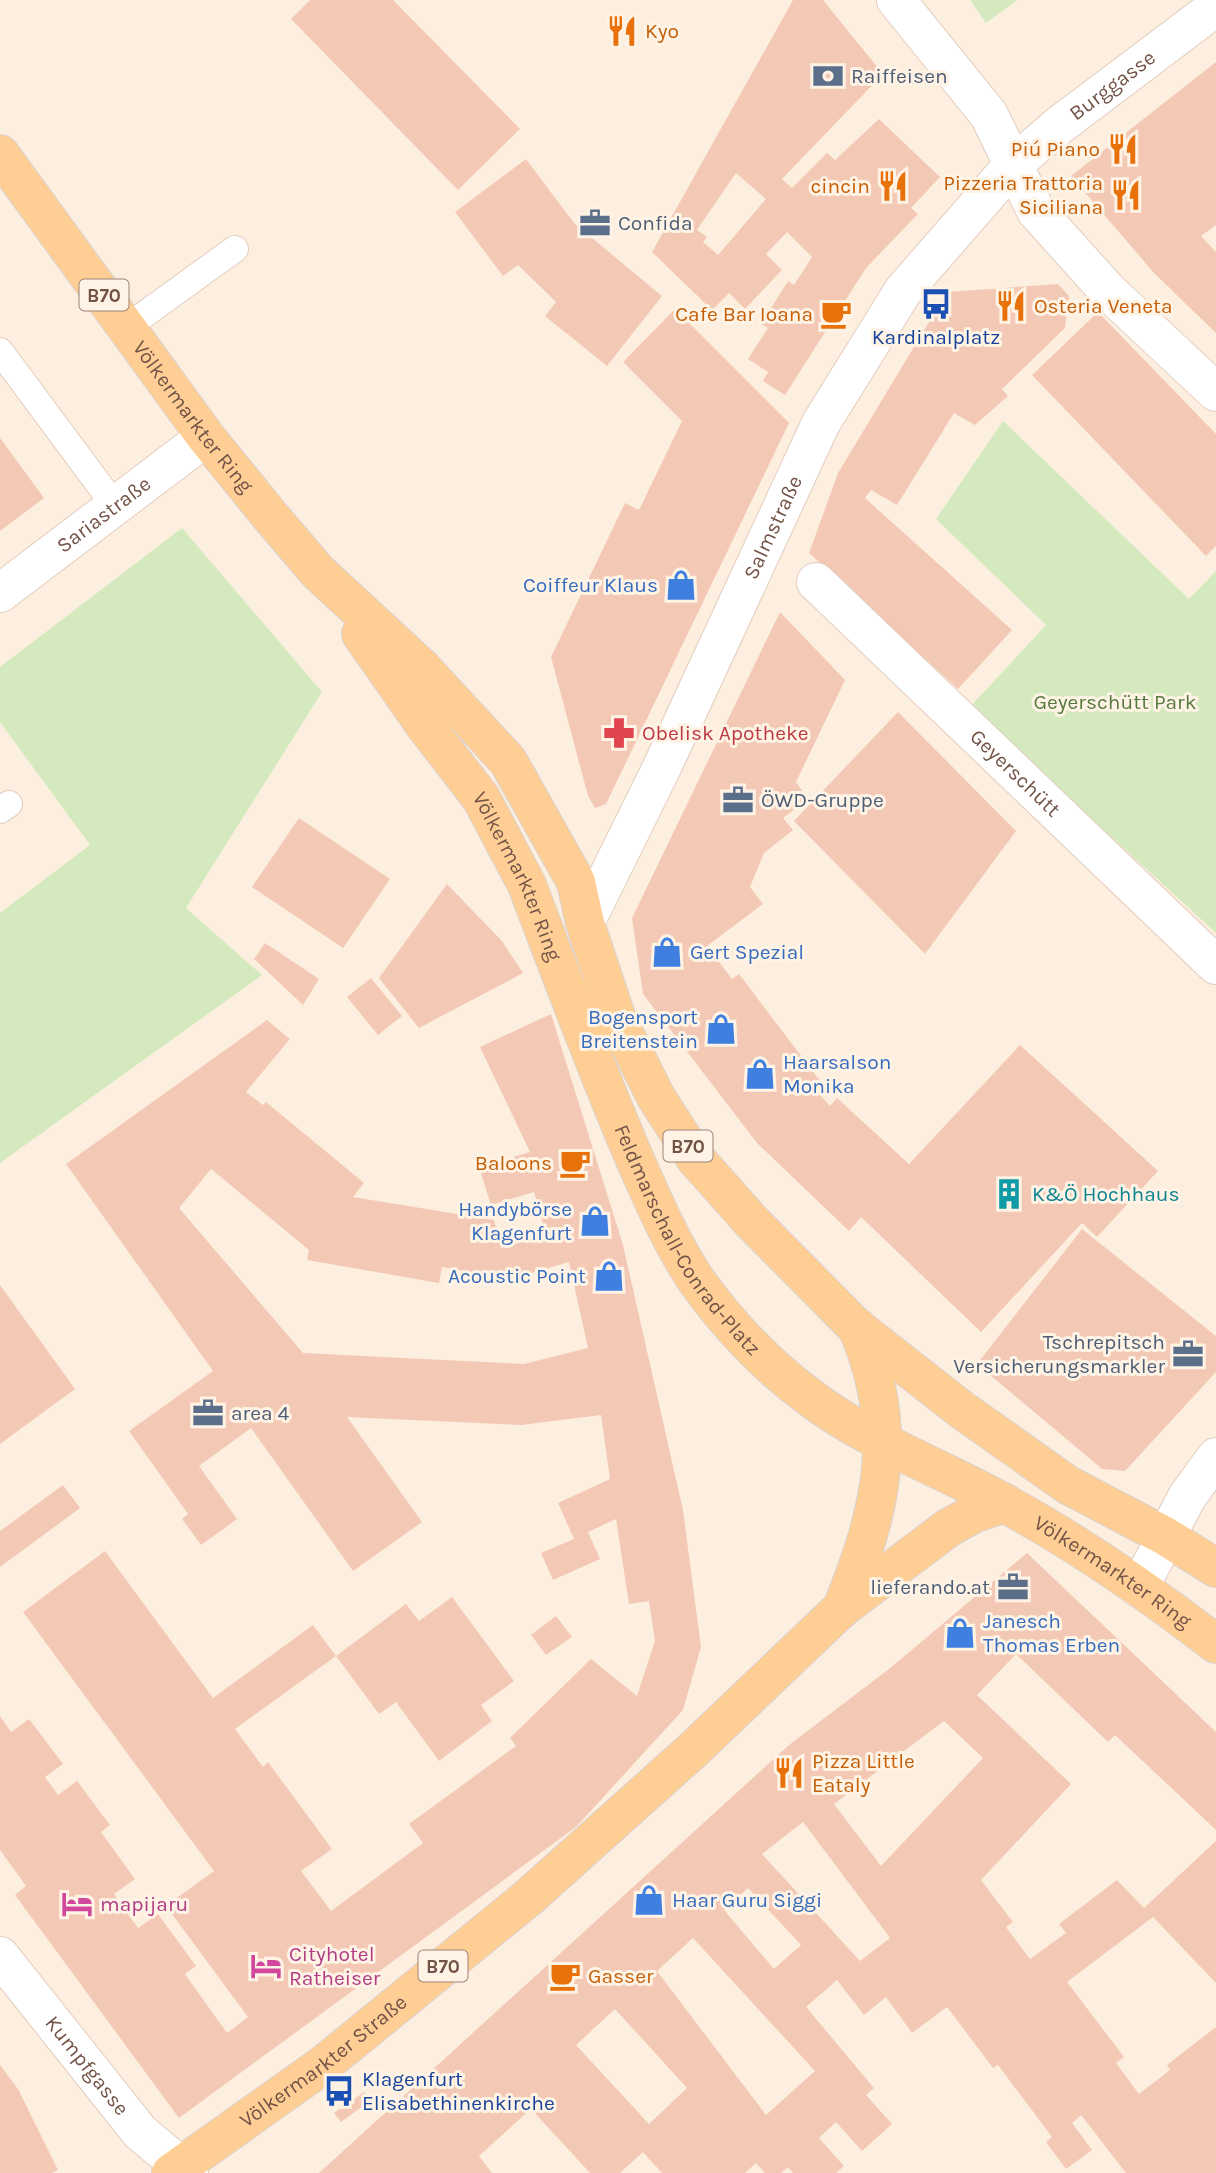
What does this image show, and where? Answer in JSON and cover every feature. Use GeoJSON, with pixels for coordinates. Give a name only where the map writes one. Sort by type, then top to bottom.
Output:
{"type":"FeatureCollection","features":[{"type":"Feature","properties":{"kind":"main road","name":"Völkermarkter Ring"},"geometry":{"type":"LineString","coordinates":[[0,154],[206,437],[318,572],[426,727],[481,798],[527,885],[564,981]]}},
{"type":"Feature","properties":{"kind":"main road","name":"Völkermarkter Ring"},"geometry":{"type":"LineString","coordinates":[[318,572],[422,668],[508,761],[576,882],[585,923]]}},
{"type":"Feature","properties":{"kind":"main road","name":"B70"},"geometry":{"type":"LineString","coordinates":[[585,923],[617,1019],[656,1097],[695,1158],[752,1222],[856,1326],[962,1410],[1068,1485],[1165,1536],[1216,1568]]}},
{"type":"Feature","properties":{"kind":"main road","name":"Feldmarschall-Conrad-Platz"},"geometry":{"type":"LineString","coordinates":[[564,981],[609,1100],[661,1220],[695,1277],[721,1313],[761,1355],[812,1399],[883,1443],[1005,1503]]}},
{"type":"Feature","properties":{"kind":"main road","name":"B70"},"geometry":{"type":"LineString","coordinates":[[842,1608],[866,1547],[878,1500],[883,1443],[872,1363],[856,1326]]}},
{"type":"Feature","properties":{"kind":"main road","name":"Völkermarkter Ring"},"geometry":{"type":"LineString","coordinates":[[1005,1503],[1139,1588],[1216,1644]]}},
{"type":"Feature","properties":{"kind":"main road","name":"B70"},"geometry":{"type":"LineString","coordinates":[[842,1608],[948,1528],[975,1513],[1005,1503]]}},
{"type":"Feature","properties":{"kind":"main road","name":"Völkermarkter Straße"},"geometry":{"type":"LineString","coordinates":[[180,2171],[323,2065],[529,1897],[693,1751],[842,1608]]}},
{"type":"Feature","properties":{"kind":"street"},"geometry":{"type":"LineString","coordinates":[[896,0],[989,115],[1036,211],[1108,292],[1216,392]]}},
{"type":"Feature","properties":{"kind":"street","name":"Burggasse"},"geometry":{"type":"LineString","coordinates":[[1012,166],[1056,127],[1216,7]]}},
{"type":"Feature","properties":{"kind":"street","name":"Salmstraße"},"geometry":{"type":"LineString","coordinates":[[585,923],[662,767],[821,423],[903,291],[1012,166]]}},
{"type":"Feature","properties":{"kind":"street","name":"Sariastraße"},"geometry":{"type":"LineString","coordinates":[[0,593],[206,437]]}},
{"type":"Feature","properties":{"kind":"street","name":"Geyerschütt"},"geometry":{"type":"LineString","coordinates":[[816,582],[1216,965]]}},
{"type":"Feature","properties":{"kind":"street"},"geometry":{"type":"LineString","coordinates":[[1139,1588],[1186,1497],[1216,1457]]}},
{"type":"Feature","properties":{"kind":"street","name":"Kumpfgasse"},"geometry":{"type":"LineString","coordinates":[[0,1956],[140,2132],[180,2171]]}},
{"type":"Feature","properties":{"kind":"lane"},"geometry":{"type":"LineString","coordinates":[[127,327],[235,249]]}},
{"type":"Feature","properties":{"kind":"lane"},"geometry":{"type":"LineString","coordinates":[[0,351],[115,506]]}},
{"type":"Feature","properties":{"kind":"green space"},"geometry":{"type":"Polygon","coordinates":[[[970,0],[1017,0],[986,23],[970,0]]]}},
{"type":"Feature","properties":{"kind":"green space","name":"Geyerschütt Park"},"geometry":{"type":"Polygon","coordinates":[[[1003,421],[1189,599],[1216,571],[1216,933],[970,707],[1046,625],[936,519],[1003,421]]]}},
{"type":"Feature","properties":{"kind":"green space"},"geometry":{"type":"Polygon","coordinates":[[[182,528],[322,692],[186,908],[262,975],[0,1163],[0,913],[90,845],[0,722],[0,667],[182,528]]]}},
{"type":"Feature","properties":{"kind":"building"},"geometry":{"type":"Polygon","coordinates":[[[310,0],[393,0],[520,129],[458,190],[291,19],[310,0]]]}},
{"type":"Feature","properties":{"kind":"building"},"geometry":{"type":"Polygon","coordinates":[[[793,0],[823,0],[883,74],[782,179],[792,188],[827,153],[835,160],[879,119],[940,177],[911,208],[918,214],[866,268],[785,395],[763,381],[768,372],[748,359],[768,328],[761,324],[788,281],[794,285],[812,257],[787,232],[766,254],[782,270],[745,309],[729,293],[712,310],[652,252],[793,0]],[[736,173],[697,230],[707,237],[703,242],[718,255],[766,199],[736,173]]]}},
{"type":"Feature","properties":{"kind":"building"},"geometry":{"type":"Polygon","coordinates":[[[1216,62],[1216,225],[1201,236],[1216,252],[1216,333],[1154,273],[1071,176],[1216,62]]]}},
{"type":"Feature","properties":{"kind":"building"},"geometry":{"type":"Polygon","coordinates":[[[526,159],[574,223],[662,296],[607,366],[545,316],[556,302],[518,265],[503,276],[455,212],[526,159]]]}},
{"type":"Feature","properties":{"kind":"building"},"geometry":{"type":"Polygon","coordinates":[[[1058,284],[1069,296],[1065,328],[1002,389],[1008,396],[975,425],[954,413],[897,505],[871,490],[865,498],[1012,630],[958,689],[809,553],[838,473],[947,292],[1058,284]]]}},
{"type":"Feature","properties":{"kind":"building"},"geometry":{"type":"Polygon","coordinates":[[[675,309],[789,423],[606,804],[595,808],[588,796],[551,657],[625,503],[639,510],[682,421],[623,362],[675,309]]]}},
{"type":"Feature","properties":{"kind":"building"},"geometry":{"type":"Polygon","coordinates":[[[1098,312],[1216,434],[1216,546],[1206,556],[1032,375],[1098,312]]]}},
{"type":"Feature","properties":{"kind":"building"},"geometry":{"type":"Polygon","coordinates":[[[0,438],[44,498],[0,531],[0,438]]]}},
{"type":"Feature","properties":{"kind":"building"},"geometry":{"type":"Polygon","coordinates":[[[780,612],[845,680],[796,782],[808,799],[783,818],[793,830],[764,853],[750,887],[763,904],[707,946],[732,979],[739,974],[827,1090],[820,1095],[830,1106],[837,1098],[909,1164],[1020,1045],[1158,1171],[1097,1237],[1082,1223],[981,1332],[861,1217],[849,1231],[757,1143],[643,994],[632,918],[780,612]]]}},
{"type":"Feature","properties":{"kind":"building"},"geometry":{"type":"Polygon","coordinates":[[[898,712],[1016,831],[925,954],[794,821],[898,712]]]}},
{"type":"Feature","properties":{"kind":"building"},"geometry":{"type":"Polygon","coordinates":[[[299,818],[390,879],[343,948],[252,887],[299,818]]]}},
{"type":"Feature","properties":{"kind":"building"},"geometry":{"type":"Polygon","coordinates":[[[447,884],[502,941],[523,973],[419,1028],[379,978],[447,884]]]}},
{"type":"Feature","properties":{"kind":"building"},"geometry":{"type":"Polygon","coordinates":[[[265,943],[319,979],[303,1005],[254,959],[265,943]]]}},
{"type":"Feature","properties":{"kind":"building"},"geometry":{"type":"Polygon","coordinates":[[[371,978],[402,1016],[378,1035],[347,997],[371,978]]]}},
{"type":"Feature","properties":{"kind":"building"},"geometry":{"type":"Polygon","coordinates":[[[551,1014],[623,1245],[683,1510],[701,1647],[683,1710],[576,1827],[179,2118],[15,1895],[26,1886],[0,1850],[0,1716],[11,1732],[29,1719],[63,1764],[45,1777],[58,1795],[77,1781],[110,1825],[101,1832],[135,1879],[114,1894],[138,1928],[158,1914],[196,1966],[185,1974],[227,2033],[248,2017],[166,1906],[214,1871],[23,1612],[105,1551],[213,1698],[313,1625],[336,1656],[235,1729],[263,1767],[268,1762],[332,1849],[301,1871],[331,1911],[423,1843],[409,1824],[516,1746],[510,1738],[591,1659],[637,1696],[655,1641],[649,1601],[629,1604],[616,1519],[588,1532],[600,1559],[553,1580],[541,1553],[574,1539],[558,1503],[610,1479],[601,1415],[521,1425],[347,1417],[422,1522],[353,1571],[251,1428],[199,1466],[237,1519],[201,1545],[182,1519],[188,1514],[129,1431],[213,1371],[66,1164],[267,1020],[290,1039],[246,1092],[263,1105],[266,1102],[364,1183],[353,1197],[494,1220],[501,1248],[546,1235],[534,1192],[491,1205],[479,1167],[530,1152],[480,1047],[551,1014]],[[211,1169],[179,1208],[303,1353],[524,1364],[588,1348],[569,1262],[511,1279],[442,1267],[439,1283],[307,1260],[309,1250],[211,1169]]]}},
{"type":"Feature","properties":{"kind":"building"},"geometry":{"type":"Polygon","coordinates":[[[1082,1229],[1216,1336],[1216,1372],[1125,1471],[1102,1469],[977,1364],[1082,1229]]]}},
{"type":"Feature","properties":{"kind":"building"},"geometry":{"type":"Polygon","coordinates":[[[0,1285],[75,1389],[0,1444],[0,1285]]]}},
{"type":"Feature","properties":{"kind":"building"},"geometry":{"type":"Polygon","coordinates":[[[63,1485],[80,1508],[0,1567],[0,1531],[63,1485]]]}},
{"type":"Feature","properties":{"kind":"building"},"geometry":{"type":"Polygon","coordinates":[[[1027,1553],[1216,1732],[1216,1830],[1115,1735],[1108,1742],[1016,1654],[977,1695],[1071,1784],[981,1880],[1013,1922],[1006,1927],[1030,1959],[1066,1933],[1059,1924],[1117,1880],[1144,1908],[1216,1841],[1216,1983],[1153,1917],[1067,1982],[1124,2057],[1116,2063],[1139,2094],[1170,2070],[1167,2065],[1216,2027],[1216,2173],[1126,2173],[1081,2115],[1072,2123],[1092,2150],[1066,2169],[1046,2142],[1052,2137],[998,2065],[993,2068],[947,2007],[912,2033],[886,1997],[864,2015],[837,1980],[806,2007],[874,2088],[866,2095],[892,2124],[862,2151],[836,2122],[819,2138],[844,2166],[836,2173],[793,2173],[788,2167],[781,2173],[765,2173],[756,2163],[745,2173],[662,2173],[643,2152],[620,2173],[590,2173],[531,2109],[479,2156],[492,2173],[319,2173],[789,1745],[889,1669],[1027,1553]],[[944,1721],[834,1804],[881,1866],[983,1758],[944,1721]],[[803,1822],[762,1854],[860,1961],[890,1938],[803,1822]],[[748,1888],[724,1910],[774,1969],[801,1945],[748,1888]],[[693,1938],[657,1971],[766,2115],[815,2071],[693,1938]],[[615,2009],[576,2045],[649,2124],[687,2088],[615,2009]]]}},
{"type":"Feature","properties":{"kind":"building"},"geometry":{"type":"Polygon","coordinates":[[[452,1597],[514,1681],[481,1705],[492,1721],[439,1761],[396,1702],[379,1714],[336,1656],[406,1604],[419,1621],[452,1597]]]}},
{"type":"Feature","properties":{"kind":"building"},"geometry":{"type":"Polygon","coordinates":[[[556,1616],[572,1637],[546,1655],[531,1635],[556,1616]]]}},
{"type":"Feature","properties":{"kind":"building"},"geometry":{"type":"Polygon","coordinates":[[[0,2065],[18,2089],[58,2170],[52,2173],[0,2173],[0,2065]]]}},
{"type":"Feature","properties":{"kind":"building"},"geometry":{"type":"Polygon","coordinates":[[[364,2092],[370,2101],[341,2122],[334,2113],[364,2092]]]}},
{"type":"Feature","properties":{"kind":"place","name":"Kyo"},"geometry":{"type":"Point","coordinates":[622,31]}},
{"type":"Feature","properties":{"kind":"place","name":"Raiffeisen"},"geometry":{"type":"Point","coordinates":[828,76]}},
{"type":"Feature","properties":{"kind":"place","name":"Piú Piano"},"geometry":{"type":"Point","coordinates":[1123,149]}},
{"type":"Feature","properties":{"kind":"place","name":"cincin"},"geometry":{"type":"Point","coordinates":[893,186]}},
{"type":"Feature","properties":{"kind":"place","name":"Pizzeria Trattoria Siciliana"},"geometry":{"type":"Point","coordinates":[1126,195]}},
{"type":"Feature","properties":{"kind":"place","name":"Confida"},"geometry":{"type":"Point","coordinates":[595,223]}},
{"type":"Feature","properties":{"kind":"place","name":"Kardinalplatz"},"geometry":{"type":"Point","coordinates":[936,304]}},
{"type":"Feature","properties":{"kind":"place","name":"Osteria Veneta"},"geometry":{"type":"Point","coordinates":[1011,306]}},
{"type":"Feature","properties":{"kind":"place","name":"Cafe Bar Ioana"},"geometry":{"type":"Point","coordinates":[836,314]}},
{"type":"Feature","properties":{"kind":"place","name":"Coiffeur Klaus"},"geometry":{"type":"Point","coordinates":[681,585]}},
{"type":"Feature","properties":{"kind":"place","name":"Obelisk Apotheke"},"geometry":{"type":"Point","coordinates":[619,733]}},
{"type":"Feature","properties":{"kind":"place","name":"ÖWD-Gruppe"},"geometry":{"type":"Point","coordinates":[738,800]}},
{"type":"Feature","properties":{"kind":"place","name":"Gert Spezial"},"geometry":{"type":"Point","coordinates":[667,952]}},
{"type":"Feature","properties":{"kind":"place","name":"Bogensport Breitenstein"},"geometry":{"type":"Point","coordinates":[721,1029]}},
{"type":"Feature","properties":{"kind":"place","name":"Haarsalson Monika"},"geometry":{"type":"Point","coordinates":[760,1074]}},
{"type":"Feature","properties":{"kind":"place","name":"Baloons"},"geometry":{"type":"Point","coordinates":[575,1163]}},
{"type":"Feature","properties":{"kind":"place","name":"K&Ö Hochhaus"},"geometry":{"type":"Point","coordinates":[1009,1194]}},
{"type":"Feature","properties":{"kind":"place","name":"Handybörse Klagenfurt"},"geometry":{"type":"Point","coordinates":[595,1221]}},
{"type":"Feature","properties":{"kind":"place","name":"Acoustic Point"},"geometry":{"type":"Point","coordinates":[609,1276]}},
{"type":"Feature","properties":{"kind":"place","name":"Tschrepitsch Versicherungsmarkler"},"geometry":{"type":"Point","coordinates":[1188,1354]}},
{"type":"Feature","properties":{"kind":"place","name":"area 4"},"geometry":{"type":"Point","coordinates":[208,1413]}},
{"type":"Feature","properties":{"kind":"place","name":"lieferando.at"},"geometry":{"type":"Point","coordinates":[1013,1587]}},
{"type":"Feature","properties":{"kind":"place","name":"Janesch Thomas Erben"},"geometry":{"type":"Point","coordinates":[960,1633]}},
{"type":"Feature","properties":{"kind":"place","name":"Pizza Little Eataly"},"geometry":{"type":"Point","coordinates":[789,1773]}},
{"type":"Feature","properties":{"kind":"place","name":"Haar Guru Siggi"},"geometry":{"type":"Point","coordinates":[649,1900]}},
{"type":"Feature","properties":{"kind":"place","name":"mapijaru"},"geometry":{"type":"Point","coordinates":[77,1904]}},
{"type":"Feature","properties":{"kind":"place","name":"Cityhotel Ratheiser"},"geometry":{"type":"Point","coordinates":[266,1966]}},
{"type":"Feature","properties":{"kind":"place","name":"Gasser"},"geometry":{"type":"Point","coordinates":[565,1976]}},
{"type":"Feature","properties":{"kind":"place","name":"Klagenfurt Elisabethinenkirche"},"geometry":{"type":"Point","coordinates":[339,2091]}}]}
